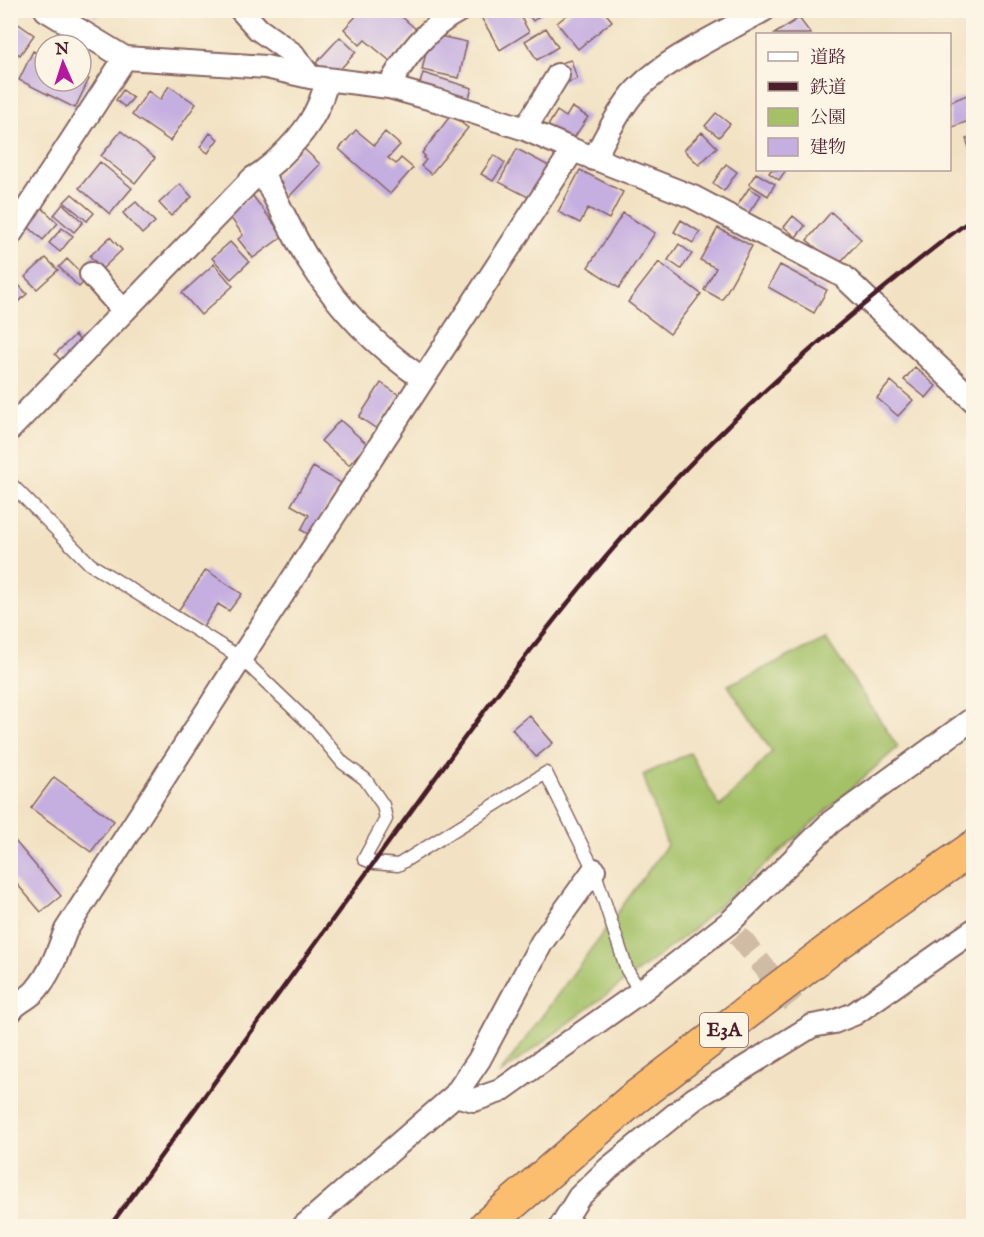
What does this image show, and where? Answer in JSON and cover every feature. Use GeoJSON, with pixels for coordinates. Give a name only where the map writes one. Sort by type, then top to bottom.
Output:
{"type":"FeatureCollection","features":[{"type":"Feature","properties":{"kind":"highway","name":"E3A"},"geometry":{"type":"LineString","coordinates":[[486,1227],[632,1100],[838,943],[974,847]]}},
{"type":"Feature","properties":{"kind":"street"},"geometry":{"type":"LineString","coordinates":[[45,10],[125,58],[266,67],[319,78],[388,87],[525,129],[594,159],[693,197],[843,276],[974,401]]}},
{"type":"Feature","properties":{"kind":"street"},"geometry":{"type":"LineString","coordinates":[[10,429],[253,178],[262,173],[304,131],[314,117],[324,96],[319,78],[293,54],[258,29],[241,10]]}},
{"type":"Feature","properties":{"kind":"street"},"geometry":{"type":"LineString","coordinates":[[388,87],[427,33],[448,16],[460,10]]}},
{"type":"Feature","properties":{"kind":"street"},"geometry":{"type":"LineString","coordinates":[[594,159],[633,95],[666,66],[764,10]]}},
{"type":"Feature","properties":{"kind":"street"},"geometry":{"type":"LineString","coordinates":[[10,235],[125,58]]}},
{"type":"Feature","properties":{"kind":"street"},"geometry":{"type":"LineString","coordinates":[[525,129],[558,75]]}},
{"type":"Feature","properties":{"kind":"street"},"geometry":{"type":"LineString","coordinates":[[10,1012],[22,999],[36,990],[58,954],[66,930],[573,150]]}},
{"type":"Feature","properties":{"kind":"street"},"geometry":{"type":"LineString","coordinates":[[262,173],[310,262],[342,308],[394,359],[423,379]]}},
{"type":"Feature","properties":{"kind":"street"},"geometry":{"type":"LineString","coordinates":[[91,274],[124,311]]}},
{"type":"Feature","properties":{"kind":"street"},"geometry":{"type":"LineString","coordinates":[[455,1095],[474,1100],[500,1091],[734,929],[831,822],[974,718]]}},
{"type":"Feature","properties":{"kind":"street"},"geometry":{"type":"LineString","coordinates":[[304,1227],[455,1095],[478,1060],[542,942],[594,870]]}},
{"type":"Feature","properties":{"kind":"street"},"geometry":{"type":"LineString","coordinates":[[561,1227],[579,1197],[609,1168],[694,1100],[805,1018],[834,1022],[854,1014],[974,930]]}},
{"type":"Feature","properties":{"kind":"lane"},"geometry":{"type":"LineString","coordinates":[[10,483],[90,564],[241,658],[314,728],[343,763],[365,779],[383,805],[386,819],[364,859],[374,863],[398,865],[546,773],[594,870],[627,970],[640,992]]}},
{"type":"Feature","properties":{"kind":"green space"},"geometry":{"type":"Polygon","coordinates":[[[826,639],[898,747],[684,937],[499,1075],[667,845],[643,775],[690,753],[720,807],[772,752],[728,685],[826,639]]]}},
{"type":"Feature","properties":{"kind":"building"},"geometry":{"type":"Polygon","coordinates":[[[89,10],[103,10],[96,17],[89,10]]]}},
{"type":"Feature","properties":{"kind":"building"},"geometry":{"type":"Polygon","coordinates":[[[362,10],[394,10],[417,30],[390,61],[365,40],[360,45],[344,29],[362,10]]]}},
{"type":"Feature","properties":{"kind":"building"},"geometry":{"type":"Polygon","coordinates":[[[481,10],[517,10],[529,32],[500,50],[478,12],[481,10]]]}},
{"type":"Feature","properties":{"kind":"building"},"geometry":{"type":"Polygon","coordinates":[[[525,10],[547,10],[533,21],[525,10]]]}},
{"type":"Feature","properties":{"kind":"building"},"geometry":{"type":"Polygon","coordinates":[[[573,10],[603,10],[612,21],[578,49],[557,23],[573,10]]]}},
{"type":"Feature","properties":{"kind":"building"},"geometry":{"type":"Polygon","coordinates":[[[10,18],[33,36],[20,55],[10,49],[10,18]]]}},
{"type":"Feature","properties":{"kind":"building"},"geometry":{"type":"Polygon","coordinates":[[[799,18],[810,33],[776,33],[799,18]]]}},
{"type":"Feature","properties":{"kind":"building"},"geometry":{"type":"Polygon","coordinates":[[[546,28],[558,47],[537,60],[525,41],[546,28]]]}},
{"type":"Feature","properties":{"kind":"building"},"geometry":{"type":"Polygon","coordinates":[[[430,34],[467,42],[459,78],[422,70],[430,34]]]}},
{"type":"Feature","properties":{"kind":"building"},"geometry":{"type":"Polygon","coordinates":[[[340,37],[356,52],[333,77],[316,63],[340,37]]]}},
{"type":"Feature","properties":{"kind":"building"},"geometry":{"type":"Polygon","coordinates":[[[33,51],[33,87],[19,80],[33,51]]]}},
{"type":"Feature","properties":{"kind":"building"},"geometry":{"type":"Polygon","coordinates":[[[571,60],[577,79],[563,84],[557,64],[571,60]]]}},
{"type":"Feature","properties":{"kind":"building"},"geometry":{"type":"Polygon","coordinates":[[[423,73],[472,88],[468,101],[419,87],[423,73]]]}},
{"type":"Feature","properties":{"kind":"building"},"geometry":{"type":"Polygon","coordinates":[[[169,86],[196,104],[170,141],[132,115],[148,91],[160,100],[169,86]]]}},
{"type":"Feature","properties":{"kind":"building"},"geometry":{"type":"Polygon","coordinates":[[[123,90],[133,98],[125,107],[116,100],[123,90]]]}},
{"type":"Feature","properties":{"kind":"building"},"geometry":{"type":"Polygon","coordinates":[[[974,92],[974,119],[951,128],[951,102],[974,92]]]}},
{"type":"Feature","properties":{"kind":"building"},"geometry":{"type":"Polygon","coordinates":[[[45,93],[82,93],[75,108],[45,93]]]}},
{"type":"Feature","properties":{"kind":"building"},"geometry":{"type":"Polygon","coordinates":[[[572,107],[588,117],[570,144],[546,129],[557,111],[566,117],[572,107]]]}},
{"type":"Feature","properties":{"kind":"building"},"geometry":{"type":"Polygon","coordinates":[[[716,113],[730,124],[719,137],[705,126],[716,113]]]}},
{"type":"Feature","properties":{"kind":"building"},"geometry":{"type":"Polygon","coordinates":[[[451,115],[468,128],[431,174],[421,166],[426,160],[422,153],[451,115]]]}},
{"type":"Feature","properties":{"kind":"building"},"geometry":{"type":"Polygon","coordinates":[[[356,130],[374,145],[385,132],[400,145],[388,158],[396,164],[401,158],[413,168],[390,194],[339,149],[356,130]]]}},
{"type":"Feature","properties":{"kind":"building"},"geometry":{"type":"Polygon","coordinates":[[[121,131],[155,158],[135,183],[101,156],[121,131]]]}},
{"type":"Feature","properties":{"kind":"building"},"geometry":{"type":"Polygon","coordinates":[[[702,132],[717,147],[699,165],[684,150],[702,132]]]}},
{"type":"Feature","properties":{"kind":"building"},"geometry":{"type":"Polygon","coordinates":[[[210,133],[218,139],[208,153],[200,147],[210,133]]]}},
{"type":"Feature","properties":{"kind":"building"},"geometry":{"type":"Polygon","coordinates":[[[974,136],[974,158],[973,158],[966,139],[974,136]]]}},
{"type":"Feature","properties":{"kind":"building"},"geometry":{"type":"Polygon","coordinates":[[[302,147],[320,164],[288,198],[271,182],[302,147]]]}},
{"type":"Feature","properties":{"kind":"building"},"geometry":{"type":"Polygon","coordinates":[[[517,149],[549,166],[532,199],[499,182],[517,149]]]}},
{"type":"Feature","properties":{"kind":"building"},"geometry":{"type":"Polygon","coordinates":[[[494,155],[505,163],[493,181],[481,174],[494,155]]]}},
{"type":"Feature","properties":{"kind":"building"},"geometry":{"type":"Polygon","coordinates":[[[100,162],[132,188],[110,214],[79,188],[100,162]]]}},
{"type":"Feature","properties":{"kind":"building"},"geometry":{"type":"Polygon","coordinates":[[[726,164],[737,172],[724,191],[713,183],[726,164]]]}},
{"type":"Feature","properties":{"kind":"building"},"geometry":{"type":"Polygon","coordinates":[[[580,170],[623,192],[609,219],[588,208],[580,223],[558,212],[580,170]]]}},
{"type":"Feature","properties":{"kind":"building"},"geometry":{"type":"Polygon","coordinates":[[[770,171],[785,171],[779,180],[769,173],[770,171]]]}},
{"type":"Feature","properties":{"kind":"building"},"geometry":{"type":"Polygon","coordinates":[[[756,173],[775,184],[768,196],[749,184],[756,173]]]}},
{"type":"Feature","properties":{"kind":"building"},"geometry":{"type":"Polygon","coordinates":[[[180,184],[192,197],[171,216],[159,203],[180,184]]]}},
{"type":"Feature","properties":{"kind":"building"},"geometry":{"type":"Polygon","coordinates":[[[749,188],[761,195],[748,214],[737,206],[749,188]]]}},
{"type":"Feature","properties":{"kind":"building"},"geometry":{"type":"Polygon","coordinates":[[[72,194],[94,213],[87,221],[64,202],[72,194]]]}},
{"type":"Feature","properties":{"kind":"building"},"geometry":{"type":"Polygon","coordinates":[[[253,196],[283,236],[253,258],[238,239],[243,235],[228,214],[253,196]]]}},
{"type":"Feature","properties":{"kind":"building"},"geometry":{"type":"Polygon","coordinates":[[[10,200],[23,209],[10,226],[10,200]]]}},
{"type":"Feature","properties":{"kind":"building"},"geometry":{"type":"Polygon","coordinates":[[[136,202],[155,222],[142,234],[123,213],[136,202]]]}},
{"type":"Feature","properties":{"kind":"building"},"geometry":{"type":"Polygon","coordinates":[[[63,204],[83,222],[74,232],[54,215],[63,204]]]}},
{"type":"Feature","properties":{"kind":"building"},"geometry":{"type":"Polygon","coordinates":[[[40,206],[58,223],[43,240],[24,223],[40,206]]]}},
{"type":"Feature","properties":{"kind":"building"},"geometry":{"type":"Polygon","coordinates":[[[831,212],[861,239],[837,266],[807,240],[831,212]]]}},
{"type":"Feature","properties":{"kind":"building"},"geometry":{"type":"Polygon","coordinates":[[[623,213],[655,233],[619,288],[588,267],[623,213]]]}},
{"type":"Feature","properties":{"kind":"building"},"geometry":{"type":"Polygon","coordinates":[[[793,216],[805,226],[796,237],[784,227],[793,216]]]}},
{"type":"Feature","properties":{"kind":"building"},"geometry":{"type":"Polygon","coordinates":[[[681,220],[700,232],[693,243],[674,232],[681,220]]]}},
{"type":"Feature","properties":{"kind":"building"},"geometry":{"type":"Polygon","coordinates":[[[62,228],[73,236],[60,252],[49,243],[62,228]]]}},
{"type":"Feature","properties":{"kind":"building"},"geometry":{"type":"Polygon","coordinates":[[[718,228],[752,246],[722,300],[704,290],[716,268],[700,260],[718,228]]]}},
{"type":"Feature","properties":{"kind":"building"},"geometry":{"type":"Polygon","coordinates":[[[110,237],[122,250],[102,269],[90,256],[110,237]]]}},
{"type":"Feature","properties":{"kind":"building"},"geometry":{"type":"Polygon","coordinates":[[[230,242],[249,262],[231,279],[212,258],[230,242]]]}},
{"type":"Feature","properties":{"kind":"building"},"geometry":{"type":"Polygon","coordinates":[[[679,244],[692,254],[681,269],[668,260],[679,244]]]}},
{"type":"Feature","properties":{"kind":"building"},"geometry":{"type":"Polygon","coordinates":[[[46,258],[58,270],[37,289],[25,277],[46,258]]]}},
{"type":"Feature","properties":{"kind":"building"},"geometry":{"type":"Polygon","coordinates":[[[67,259],[87,279],[79,287],[59,267],[67,259]]]}},
{"type":"Feature","properties":{"kind":"building"},"geometry":{"type":"Polygon","coordinates":[[[659,262],[701,294],[670,334],[628,302],[659,262]]]}},
{"type":"Feature","properties":{"kind":"building"},"geometry":{"type":"Polygon","coordinates":[[[214,264],[233,286],[201,315],[182,293],[214,264]]]}},
{"type":"Feature","properties":{"kind":"building"},"geometry":{"type":"Polygon","coordinates":[[[780,265],[827,290],[814,313],[768,287],[780,265]]]}},
{"type":"Feature","properties":{"kind":"building"},"geometry":{"type":"Polygon","coordinates":[[[15,281],[27,294],[10,309],[10,285],[15,281]]]}},
{"type":"Feature","properties":{"kind":"building"},"geometry":{"type":"Polygon","coordinates":[[[75,335],[87,348],[67,367],[55,354],[75,335]]]}},
{"type":"Feature","properties":{"kind":"building"},"geometry":{"type":"Polygon","coordinates":[[[915,367],[936,386],[926,398],[904,380],[915,367]]]}},
{"type":"Feature","properties":{"kind":"building"},"geometry":{"type":"Polygon","coordinates":[[[891,381],[913,400],[898,416],[877,398],[891,381]]]}},
{"type":"Feature","properties":{"kind":"building"},"geometry":{"type":"Polygon","coordinates":[[[381,383],[399,395],[377,429],[359,417],[381,383]]]}},
{"type":"Feature","properties":{"kind":"building"},"geometry":{"type":"Polygon","coordinates":[[[340,420],[367,444],[349,465],[321,441],[340,420]]]}},
{"type":"Feature","properties":{"kind":"building"},"geometry":{"type":"Polygon","coordinates":[[[313,467],[341,483],[310,535],[301,530],[309,515],[291,505],[313,467]]]}},
{"type":"Feature","properties":{"kind":"building"},"geometry":{"type":"Polygon","coordinates":[[[206,570],[242,594],[229,611],[218,604],[203,627],[178,611],[206,570]]]}},
{"type":"Feature","properties":{"kind":"building"},"geometry":{"type":"Polygon","coordinates":[[[529,715],[553,743],[536,757],[512,729],[529,715]]]}},
{"type":"Feature","properties":{"kind":"building"},"geometry":{"type":"Polygon","coordinates":[[[54,777],[114,821],[91,852],[31,808],[54,777]]]}},
{"type":"Feature","properties":{"kind":"building"},"geometry":{"type":"Polygon","coordinates":[[[10,835],[61,896],[41,912],[10,876],[10,835]]]}},
{"type":"Feature","properties":{"kind":"tunnel"},"geometry":{"type":"LineString","coordinates":[[738,935],[799,1010]]}},
{"type":"Feature","properties":{"kind":"railway"},"geometry":{"type":"LineString","coordinates":[[110,1226],[485,711],[605,558],[669,486],[773,383],[846,319],[928,252],[974,218]]}}]}
